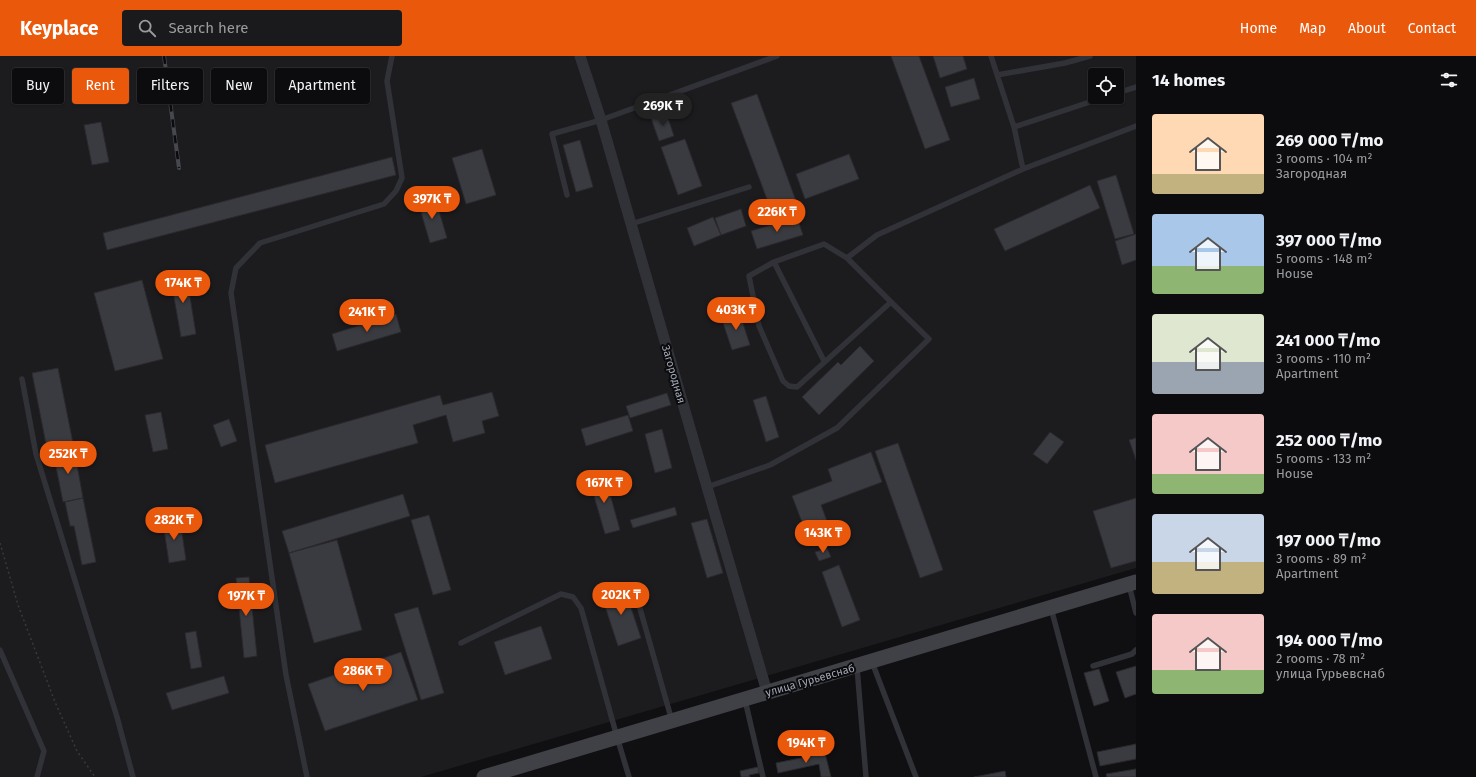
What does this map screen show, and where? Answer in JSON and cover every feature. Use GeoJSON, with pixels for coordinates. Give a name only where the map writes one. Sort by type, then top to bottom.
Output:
{"type":"FeatureCollection","features":[{"type":"Feature","properties":{"kind":"street","name":"Загородная"},"geometry":{"type":"LineString","coordinates":[[580,56],[601,120],[767,692]]}},
{"type":"Feature","properties":{"kind":"street","name":"улица Гурьевснаб"},"geometry":{"type":"LineString","coordinates":[[484,777],[745,700],[767,692],[857,667],[1133,583]]}},
{"type":"Feature","properties":{"kind":"lane"},"geometry":{"type":"LineString","coordinates":[[307,777],[286,675],[230,293],[236,268],[260,243],[384,204],[396,191],[402,178],[388,81],[392,56]]}},
{"type":"Feature","properties":{"kind":"lane"},"geometry":{"type":"LineString","coordinates":[[567,195],[552,134],[601,120],[777,56]]}},
{"type":"Feature","properties":{"kind":"lane"},"geometry":{"type":"LineString","coordinates":[[991,56],[1014,127],[1023,169]]}},
{"type":"Feature","properties":{"kind":"lane"},"geometry":{"type":"LineString","coordinates":[[997,75],[1090,56]]}},
{"type":"Feature","properties":{"kind":"lane"},"geometry":{"type":"LineString","coordinates":[[1124,91],[1136,87]]}},
{"type":"Feature","properties":{"kind":"lane"},"geometry":{"type":"LineString","coordinates":[[1014,127],[1088,103]]}},
{"type":"Feature","properties":{"kind":"lane"},"geometry":{"type":"LineString","coordinates":[[847,258],[878,235],[1023,169],[1136,126]]}},
{"type":"Feature","properties":{"kind":"lane"},"geometry":{"type":"LineString","coordinates":[[631,224],[750,187]]}},
{"type":"Feature","properties":{"kind":"lane"},"geometry":{"type":"LineString","coordinates":[[707,487],[770,465],[837,428],[929,339],[847,258],[824,244],[774,262],[748,276],[759,326],[783,381],[789,386],[797,386],[891,302]]}},
{"type":"Feature","properties":{"kind":"lane"},"geometry":{"type":"LineString","coordinates":[[774,262],[824,361]]}},
{"type":"Feature","properties":{"kind":"lane"},"geometry":{"type":"LineString","coordinates":[[22,379],[36,454],[133,777]]}},
{"type":"Feature","properties":{"kind":"lane"},"geometry":{"type":"LineString","coordinates":[[1133,583],[1136,613]]}},
{"type":"Feature","properties":{"kind":"lane"},"geometry":{"type":"LineString","coordinates":[[461,643],[561,594],[573,597],[582,608],[617,737],[630,777]]}},
{"type":"Feature","properties":{"kind":"lane"},"geometry":{"type":"LineString","coordinates":[[637,598],[672,721]]}},
{"type":"Feature","properties":{"kind":"lane"},"geometry":{"type":"LineString","coordinates":[[1051,608],[1096,777]]}},
{"type":"Feature","properties":{"kind":"lane"},"geometry":{"type":"LineString","coordinates":[[0,650],[44,751],[37,777]]}},
{"type":"Feature","properties":{"kind":"lane"},"geometry":{"type":"LineString","coordinates":[[1094,666],[1132,654],[1136,650]]}},
{"type":"Feature","properties":{"kind":"lane"},"geometry":{"type":"LineString","coordinates":[[872,662],[916,777]]}},
{"type":"Feature","properties":{"kind":"lane"},"geometry":{"type":"LineString","coordinates":[[857,667],[866,777]]}},
{"type":"Feature","properties":{"kind":"lane"},"geometry":{"type":"LineString","coordinates":[[745,700],[763,777]]}},
{"type":"Feature","properties":{"kind":"path"},"geometry":{"type":"LineString","coordinates":[[0,543],[18,605],[55,702],[77,751],[95,777]]}},
{"type":"Feature","properties":{"kind":"shaded area"},"geometry":{"type":"Polygon","coordinates":[[[0,56],[1136,56],[1136,568],[421,777],[0,777],[0,56]]]}},
{"type":"Feature","properties":{"kind":"building"},"geometry":{"type":"Polygon","coordinates":[[[891,56],[919,56],[950,140],[925,149],[891,56]]]}},
{"type":"Feature","properties":{"kind":"building"},"geometry":{"type":"Polygon","coordinates":[[[933,56],[963,56],[967,69],[940,78],[933,56]]]}},
{"type":"Feature","properties":{"kind":"building"},"geometry":{"type":"Polygon","coordinates":[[[974,78],[980,99],[951,107],[945,87],[974,78]]]}},
{"type":"Feature","properties":{"kind":"building"},"geometry":{"type":"Polygon","coordinates":[[[757,94],[796,201],[771,210],[731,103],[757,94]]]}},
{"type":"Feature","properties":{"kind":"building"},"geometry":{"type":"Polygon","coordinates":[[[666,112],[674,136],[659,141],[651,118],[666,112]]]}},
{"type":"Feature","properties":{"kind":"building"},"geometry":{"type":"Polygon","coordinates":[[[101,122],[109,162],[92,165],[84,125],[101,122]]]}},
{"type":"Feature","properties":{"kind":"building"},"geometry":{"type":"Polygon","coordinates":[[[685,139],[702,186],[678,195],[661,147],[685,139]]]}},
{"type":"Feature","properties":{"kind":"building"},"geometry":{"type":"Polygon","coordinates":[[[580,140],[593,187],[576,192],[563,145],[580,140]]]}},
{"type":"Feature","properties":{"kind":"building"},"geometry":{"type":"Polygon","coordinates":[[[482,149],[496,195],[466,204],[452,158],[482,149]]]}},
{"type":"Feature","properties":{"kind":"building"},"geometry":{"type":"Polygon","coordinates":[[[849,154],[859,179],[805,199],[796,174],[849,154]]]}},
{"type":"Feature","properties":{"kind":"building"},"geometry":{"type":"Polygon","coordinates":[[[392,157],[396,175],[107,250],[103,233],[392,157]]]}},
{"type":"Feature","properties":{"kind":"building"},"geometry":{"type":"Polygon","coordinates":[[[1116,175],[1134,234],[1115,239],[1097,181],[1116,175]]]}},
{"type":"Feature","properties":{"kind":"building"},"geometry":{"type":"Polygon","coordinates":[[[1090,185],[1100,208],[1005,251],[994,229],[1090,185]]]}},
{"type":"Feature","properties":{"kind":"building"},"geometry":{"type":"Polygon","coordinates":[[[435,197],[447,238],[430,243],[418,202],[435,197]]]}},
{"type":"Feature","properties":{"kind":"building"},"geometry":{"type":"Polygon","coordinates":[[[741,209],[746,226],[721,235],[715,218],[741,209]]]}},
{"type":"Feature","properties":{"kind":"building"},"geometry":{"type":"Polygon","coordinates":[[[713,217],[721,235],[694,246],[687,228],[713,217]]]}},
{"type":"Feature","properties":{"kind":"building"},"geometry":{"type":"Polygon","coordinates":[[[797,217],[803,235],[757,249],[751,231],[797,217]]]}},
{"type":"Feature","properties":{"kind":"building"},"geometry":{"type":"Polygon","coordinates":[[[1136,234],[1136,260],[1122,265],[1115,241],[1136,234]]]}},
{"type":"Feature","properties":{"kind":"building"},"geometry":{"type":"Polygon","coordinates":[[[186,272],[196,334],[181,337],[170,275],[186,272]]]}},
{"type":"Feature","properties":{"kind":"building"},"geometry":{"type":"Polygon","coordinates":[[[142,280],[163,359],[115,371],[94,293],[142,280]]]}},
{"type":"Feature","properties":{"kind":"building"},"geometry":{"type":"Polygon","coordinates":[[[739,311],[750,345],[732,350],[721,317],[739,311]]]}},
{"type":"Feature","properties":{"kind":"building"},"geometry":{"type":"Polygon","coordinates":[[[396,314],[401,332],[337,351],[332,334],[396,314]]]}},
{"type":"Feature","properties":{"kind":"building"},"geometry":{"type":"Polygon","coordinates":[[[860,346],[874,361],[819,415],[802,397],[838,362],[841,365],[860,346]]]}},
{"type":"Feature","properties":{"kind":"building"},"geometry":{"type":"Polygon","coordinates":[[[58,368],[74,448],[48,454],[32,373],[58,368]]]}},
{"type":"Feature","properties":{"kind":"building"},"geometry":{"type":"Polygon","coordinates":[[[492,392],[499,416],[482,421],[485,433],[453,442],[446,415],[413,425],[418,443],[275,483],[265,445],[440,395],[443,405],[492,392]]]}},
{"type":"Feature","properties":{"kind":"building"},"geometry":{"type":"Polygon","coordinates":[[[667,393],[671,405],[630,418],[626,406],[667,393]]]}},
{"type":"Feature","properties":{"kind":"building"},"geometry":{"type":"Polygon","coordinates":[[[766,396],[779,437],[766,442],[753,400],[766,396]]]}},
{"type":"Feature","properties":{"kind":"building"},"geometry":{"type":"Polygon","coordinates":[[[161,412],[168,449],[153,452],[145,415],[161,412]]]}},
{"type":"Feature","properties":{"kind":"building"},"geometry":{"type":"Polygon","coordinates":[[[628,415],[633,431],[586,446],[581,429],[628,415]]]}},
{"type":"Feature","properties":{"kind":"building"},"geometry":{"type":"Polygon","coordinates":[[[229,419],[237,441],[221,447],[213,425],[229,419]]]}},
{"type":"Feature","properties":{"kind":"building"},"geometry":{"type":"Polygon","coordinates":[[[662,429],[672,468],[655,473],[645,434],[662,429]]]}},
{"type":"Feature","properties":{"kind":"building"},"geometry":{"type":"Polygon","coordinates":[[[1050,432],[1064,442],[1047,464],[1033,454],[1050,432]]]}},
{"type":"Feature","properties":{"kind":"building"},"geometry":{"type":"Polygon","coordinates":[[[1136,438],[1136,460],[1129,440],[1136,438]]]}},
{"type":"Feature","properties":{"kind":"building"},"geometry":{"type":"Polygon","coordinates":[[[898,443],[943,570],[920,578],[875,451],[898,443]]]}},
{"type":"Feature","properties":{"kind":"building"},"geometry":{"type":"Polygon","coordinates":[[[74,448],[83,498],[63,502],[53,452],[74,448]]]}},
{"type":"Feature","properties":{"kind":"building"},"geometry":{"type":"Polygon","coordinates":[[[871,452],[882,482],[821,505],[827,521],[805,530],[792,496],[832,481],[828,469],[871,452]]]}},
{"type":"Feature","properties":{"kind":"building"},"geometry":{"type":"Polygon","coordinates":[[[596,470],[600,484],[607,483],[620,530],[605,534],[587,472],[596,470]]]}},
{"type":"Feature","properties":{"kind":"building"},"geometry":{"type":"Polygon","coordinates":[[[403,494],[410,516],[289,553],[282,531],[403,494]]]}},
{"type":"Feature","properties":{"kind":"building"},"geometry":{"type":"Polygon","coordinates":[[[83,498],[96,562],[82,565],[74,526],[70,526],[65,502],[83,498]]]}},
{"type":"Feature","properties":{"kind":"building"},"geometry":{"type":"Polygon","coordinates":[[[1136,498],[1136,561],[1111,568],[1093,511],[1136,498]]]}},
{"type":"Feature","properties":{"kind":"building"},"geometry":{"type":"Polygon","coordinates":[[[675,507],[677,515],[633,528],[630,520],[675,507]]]}},
{"type":"Feature","properties":{"kind":"building"},"geometry":{"type":"Polygon","coordinates":[[[429,515],[451,590],[433,595],[411,520],[429,515]]]}},
{"type":"Feature","properties":{"kind":"building"},"geometry":{"type":"Polygon","coordinates":[[[707,519],[723,573],[707,578],[691,523],[707,519]]]}},
{"type":"Feature","properties":{"kind":"building"},"geometry":{"type":"Polygon","coordinates":[[[180,520],[186,560],[169,563],[163,522],[180,520]]]}},
{"type":"Feature","properties":{"kind":"building"},"geometry":{"type":"Polygon","coordinates":[[[337,540],[362,630],[314,643],[289,553],[337,540]]]}},
{"type":"Feature","properties":{"kind":"building"},"geometry":{"type":"Polygon","coordinates":[[[827,548],[831,557],[819,561],[815,552],[827,548]]]}},
{"type":"Feature","properties":{"kind":"building"},"geometry":{"type":"Polygon","coordinates":[[[839,565],[860,620],[842,627],[822,572],[839,565]]]}},
{"type":"Feature","properties":{"kind":"building"},"geometry":{"type":"Polygon","coordinates":[[[249,577],[257,656],[244,658],[236,578],[249,577]]]}},
{"type":"Feature","properties":{"kind":"building"},"geometry":{"type":"Polygon","coordinates":[[[624,586],[641,638],[618,646],[601,594],[624,586]]]}},
{"type":"Feature","properties":{"kind":"building"},"geometry":{"type":"Polygon","coordinates":[[[418,607],[444,693],[421,700],[394,614],[418,607]]]}},
{"type":"Feature","properties":{"kind":"building"},"geometry":{"type":"Polygon","coordinates":[[[541,626],[552,659],[505,675],[494,642],[541,626]]]}},
{"type":"Feature","properties":{"kind":"building"},"geometry":{"type":"Polygon","coordinates":[[[196,631],[202,667],[191,669],[185,633],[196,631]]]}},
{"type":"Feature","properties":{"kind":"building"},"geometry":{"type":"Polygon","coordinates":[[[401,652],[418,700],[325,731],[308,684],[401,652]]]}},
{"type":"Feature","properties":{"kind":"building"},"geometry":{"type":"Polygon","coordinates":[[[1136,666],[1136,694],[1125,698],[1116,672],[1136,666]]]}},
{"type":"Feature","properties":{"kind":"building"},"geometry":{"type":"Polygon","coordinates":[[[1099,669],[1109,701],[1094,706],[1084,673],[1099,669]]]}},
{"type":"Feature","properties":{"kind":"building"},"geometry":{"type":"Polygon","coordinates":[[[224,676],[229,693],[172,710],[166,693],[224,676]]]}},
{"type":"Feature","properties":{"kind":"building"},"geometry":{"type":"Polygon","coordinates":[[[1136,744],[1136,759],[1100,766],[1097,752],[1136,744]]]}},
{"type":"Feature","properties":{"kind":"building"},"geometry":{"type":"Polygon","coordinates":[[[825,753],[831,777],[821,777],[819,764],[778,773],[776,763],[825,753]]]}},
{"type":"Feature","properties":{"kind":"building"},"geometry":{"type":"Polygon","coordinates":[[[758,767],[759,773],[749,775],[750,777],[741,777],[740,771],[758,767]]]}},
{"type":"Feature","properties":{"kind":"building"},"geometry":{"type":"Polygon","coordinates":[[[1136,769],[1136,777],[1107,777],[1106,774],[1136,769]]]}},
{"type":"Feature","properties":{"kind":"building"},"geometry":{"type":"Polygon","coordinates":[[[1005,771],[1006,777],[974,777],[1005,771]]]}},
{"type":"Feature","properties":{"kind":"railway"},"geometry":{"type":"LineString","coordinates":[[164,56],[179,168]]}}]}
